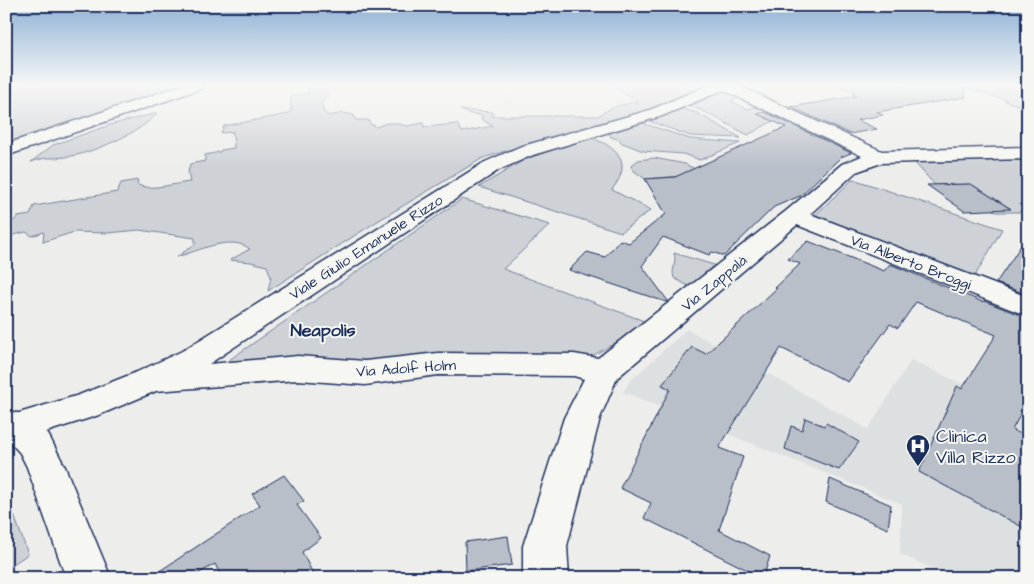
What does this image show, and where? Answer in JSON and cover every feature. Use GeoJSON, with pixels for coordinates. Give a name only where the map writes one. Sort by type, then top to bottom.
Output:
{"type":"FeatureCollection","features":[{"type":"Feature","properties":{"kind":"street"},"geometry":{"type":"LineString","coordinates":[[6,150],[117,112]]}},
{"type":"Feature","properties":{"kind":"street","name":"Viale Giulio Emanuele Rizzo"},"geometry":{"type":"LineString","coordinates":[[12,426],[87,406],[149,381],[192,359],[492,166],[526,151],[655,112]]}},
{"type":"Feature","properties":{"kind":"street"},"geometry":{"type":"LineString","coordinates":[[782,112],[879,157]]}},
{"type":"Feature","properties":{"kind":"street","name":"Via Zappalà"},"geometry":{"type":"LineString","coordinates":[[546,578],[545,546],[582,418],[604,371],[794,216],[849,168],[879,157],[1028,153]]}},
{"type":"Feature","properties":{"kind":"street","name":"Via Alberto Broggi"},"geometry":{"type":"LineString","coordinates":[[794,216],[1028,307]]}},
{"type":"Feature","properties":{"kind":"street","name":"Via Adolf Holm"},"geometry":{"type":"LineString","coordinates":[[149,381],[217,377],[298,368],[365,373],[438,364],[574,365],[604,371]]}},
{"type":"Feature","properties":{"kind":"street"},"geometry":{"type":"LineString","coordinates":[[12,426],[34,443],[46,467],[89,578]]}},
{"type":"Feature","properties":{"kind":"shaded area"},"geometry":{"type":"Polygon","coordinates":[[[6,112],[100,112],[6,144],[6,112]]]}},
{"type":"Feature","properties":{"kind":"shaded area"},"geometry":{"type":"Polygon","coordinates":[[[290,112],[324,112],[329,116],[343,113],[354,115],[355,120],[369,120],[369,123],[377,127],[386,123],[407,126],[423,123],[424,127],[457,124],[462,132],[493,126],[481,119],[482,115],[466,112],[493,112],[492,116],[598,116],[604,112],[641,112],[550,137],[483,158],[376,222],[268,291],[271,277],[267,266],[230,260],[250,249],[234,243],[214,245],[177,257],[195,244],[195,238],[139,230],[108,233],[74,232],[43,242],[44,232],[32,236],[26,232],[9,236],[6,239],[6,222],[14,221],[17,217],[30,215],[34,206],[117,192],[121,183],[138,180],[137,184],[148,187],[190,182],[188,173],[190,164],[205,161],[205,155],[234,148],[233,132],[221,133],[224,126],[290,112]]]}},
{"type":"Feature","properties":{"kind":"shaded area"},"geometry":{"type":"Polygon","coordinates":[[[673,112],[694,112],[741,138],[690,136],[649,121],[673,112]]]}},
{"type":"Feature","properties":{"kind":"shaded area"},"geometry":{"type":"Polygon","coordinates":[[[705,112],[770,112],[780,117],[748,135],[705,112]]]}},
{"type":"Feature","properties":{"kind":"shaded area"},"geometry":{"type":"Polygon","coordinates":[[[157,113],[141,127],[101,147],[76,155],[46,158],[31,162],[53,145],[113,124],[157,113]]]}},
{"type":"Feature","properties":{"kind":"shaded area"},"geometry":{"type":"Polygon","coordinates":[[[642,123],[690,139],[740,143],[700,160],[683,154],[643,151],[620,142],[620,140],[611,137],[609,133],[642,123]]]}},
{"type":"Feature","properties":{"kind":"shaded area"},"geometry":{"type":"Polygon","coordinates":[[[591,138],[609,146],[621,160],[622,166],[619,180],[612,190],[651,210],[621,232],[479,187],[524,160],[591,138]]]}},
{"type":"Feature","properties":{"kind":"shaded area"},"geometry":{"type":"Polygon","coordinates":[[[654,158],[685,164],[697,170],[694,175],[645,179],[633,170],[631,166],[638,160],[654,158]]]}},
{"type":"Feature","properties":{"kind":"shaded area"},"geometry":{"type":"Polygon","coordinates":[[[1028,160],[1028,212],[997,212],[993,210],[1010,208],[971,184],[935,185],[914,162],[1028,160]]]}},
{"type":"Feature","properties":{"kind":"shaded area"},"geometry":{"type":"Polygon","coordinates":[[[853,179],[1002,229],[975,276],[814,216],[853,179]]]}},
{"type":"Feature","properties":{"kind":"shaded area"},"geometry":{"type":"Polygon","coordinates":[[[462,199],[550,225],[503,269],[647,322],[626,337],[592,356],[441,355],[366,366],[216,369],[462,199]]]}},
{"type":"Feature","properties":{"kind":"shaded area"},"geometry":{"type":"Polygon","coordinates":[[[674,253],[714,265],[690,287],[674,278],[674,253]]]}},
{"type":"Feature","properties":{"kind":"shaded area","name":"Clinica Villa Rizzo"},"geometry":{"type":"Polygon","coordinates":[[[687,329],[868,429],[911,360],[1028,414],[1028,578],[953,578],[900,554],[902,504],[623,392],[630,381],[687,329]]]}},
{"type":"Feature","properties":{"kind":"shaded area"},"geometry":{"type":"Polygon","coordinates":[[[6,493],[28,554],[6,569],[6,493]]]}},
{"type":"Feature","properties":{"kind":"building"},"geometry":{"type":"Polygon","coordinates":[[[766,112],[851,153],[841,157],[800,196],[774,207],[724,256],[712,252],[709,255],[663,237],[642,266],[668,301],[666,302],[569,270],[587,252],[605,257],[620,240],[629,243],[666,214],[645,179],[675,177],[786,127],[757,114],[766,112]]]}},
{"type":"Feature","properties":{"kind":"building"},"geometry":{"type":"Polygon","coordinates":[[[802,112],[878,112],[883,115],[857,120],[877,129],[850,134],[802,112]]]}},
{"type":"Feature","properties":{"kind":"building"},"geometry":{"type":"Polygon","coordinates":[[[971,184],[1011,209],[964,211],[927,185],[971,184]]]}},
{"type":"Feature","properties":{"kind":"building"},"geometry":{"type":"Polygon","coordinates":[[[1028,235],[1028,295],[996,283],[1028,235]]]}},
{"type":"Feature","properties":{"kind":"building"},"geometry":{"type":"Polygon","coordinates":[[[808,241],[884,271],[890,264],[1028,318],[1028,400],[1012,430],[1028,437],[1028,530],[919,472],[957,386],[962,389],[996,335],[916,302],[898,328],[890,324],[848,382],[781,348],[719,448],[743,457],[719,530],[770,556],[763,578],[644,518],[651,503],[620,488],[670,389],[662,385],[692,347],[706,354],[777,288],[775,288],[800,264],[788,259],[808,241]]]}},
{"type":"Feature","properties":{"kind":"building"},"geometry":{"type":"Polygon","coordinates":[[[805,418],[824,426],[826,423],[859,442],[839,470],[785,449],[791,426],[802,430],[805,418]]]}},
{"type":"Feature","properties":{"kind":"building"},"geometry":{"type":"Polygon","coordinates":[[[284,475],[304,501],[297,505],[321,538],[302,552],[315,578],[222,578],[215,564],[191,578],[149,578],[260,505],[252,494],[284,475]]]}},
{"type":"Feature","properties":{"kind":"building"},"geometry":{"type":"Polygon","coordinates":[[[830,479],[891,505],[888,529],[826,502],[830,479]]]}},
{"type":"Feature","properties":{"kind":"building"},"geometry":{"type":"Polygon","coordinates":[[[508,536],[512,565],[466,571],[465,542],[508,536]]]}},
{"type":"Feature","properties":{"kind":"place","name":"Clinica Villa Rizzo"},"geometry":{"type":"Point","coordinates":[918,467]}},
{"type":"Feature","properties":{"kind":"district","name":"Neapolis"},"geometry":{"type":"Point","coordinates":[323,330]}}]}
